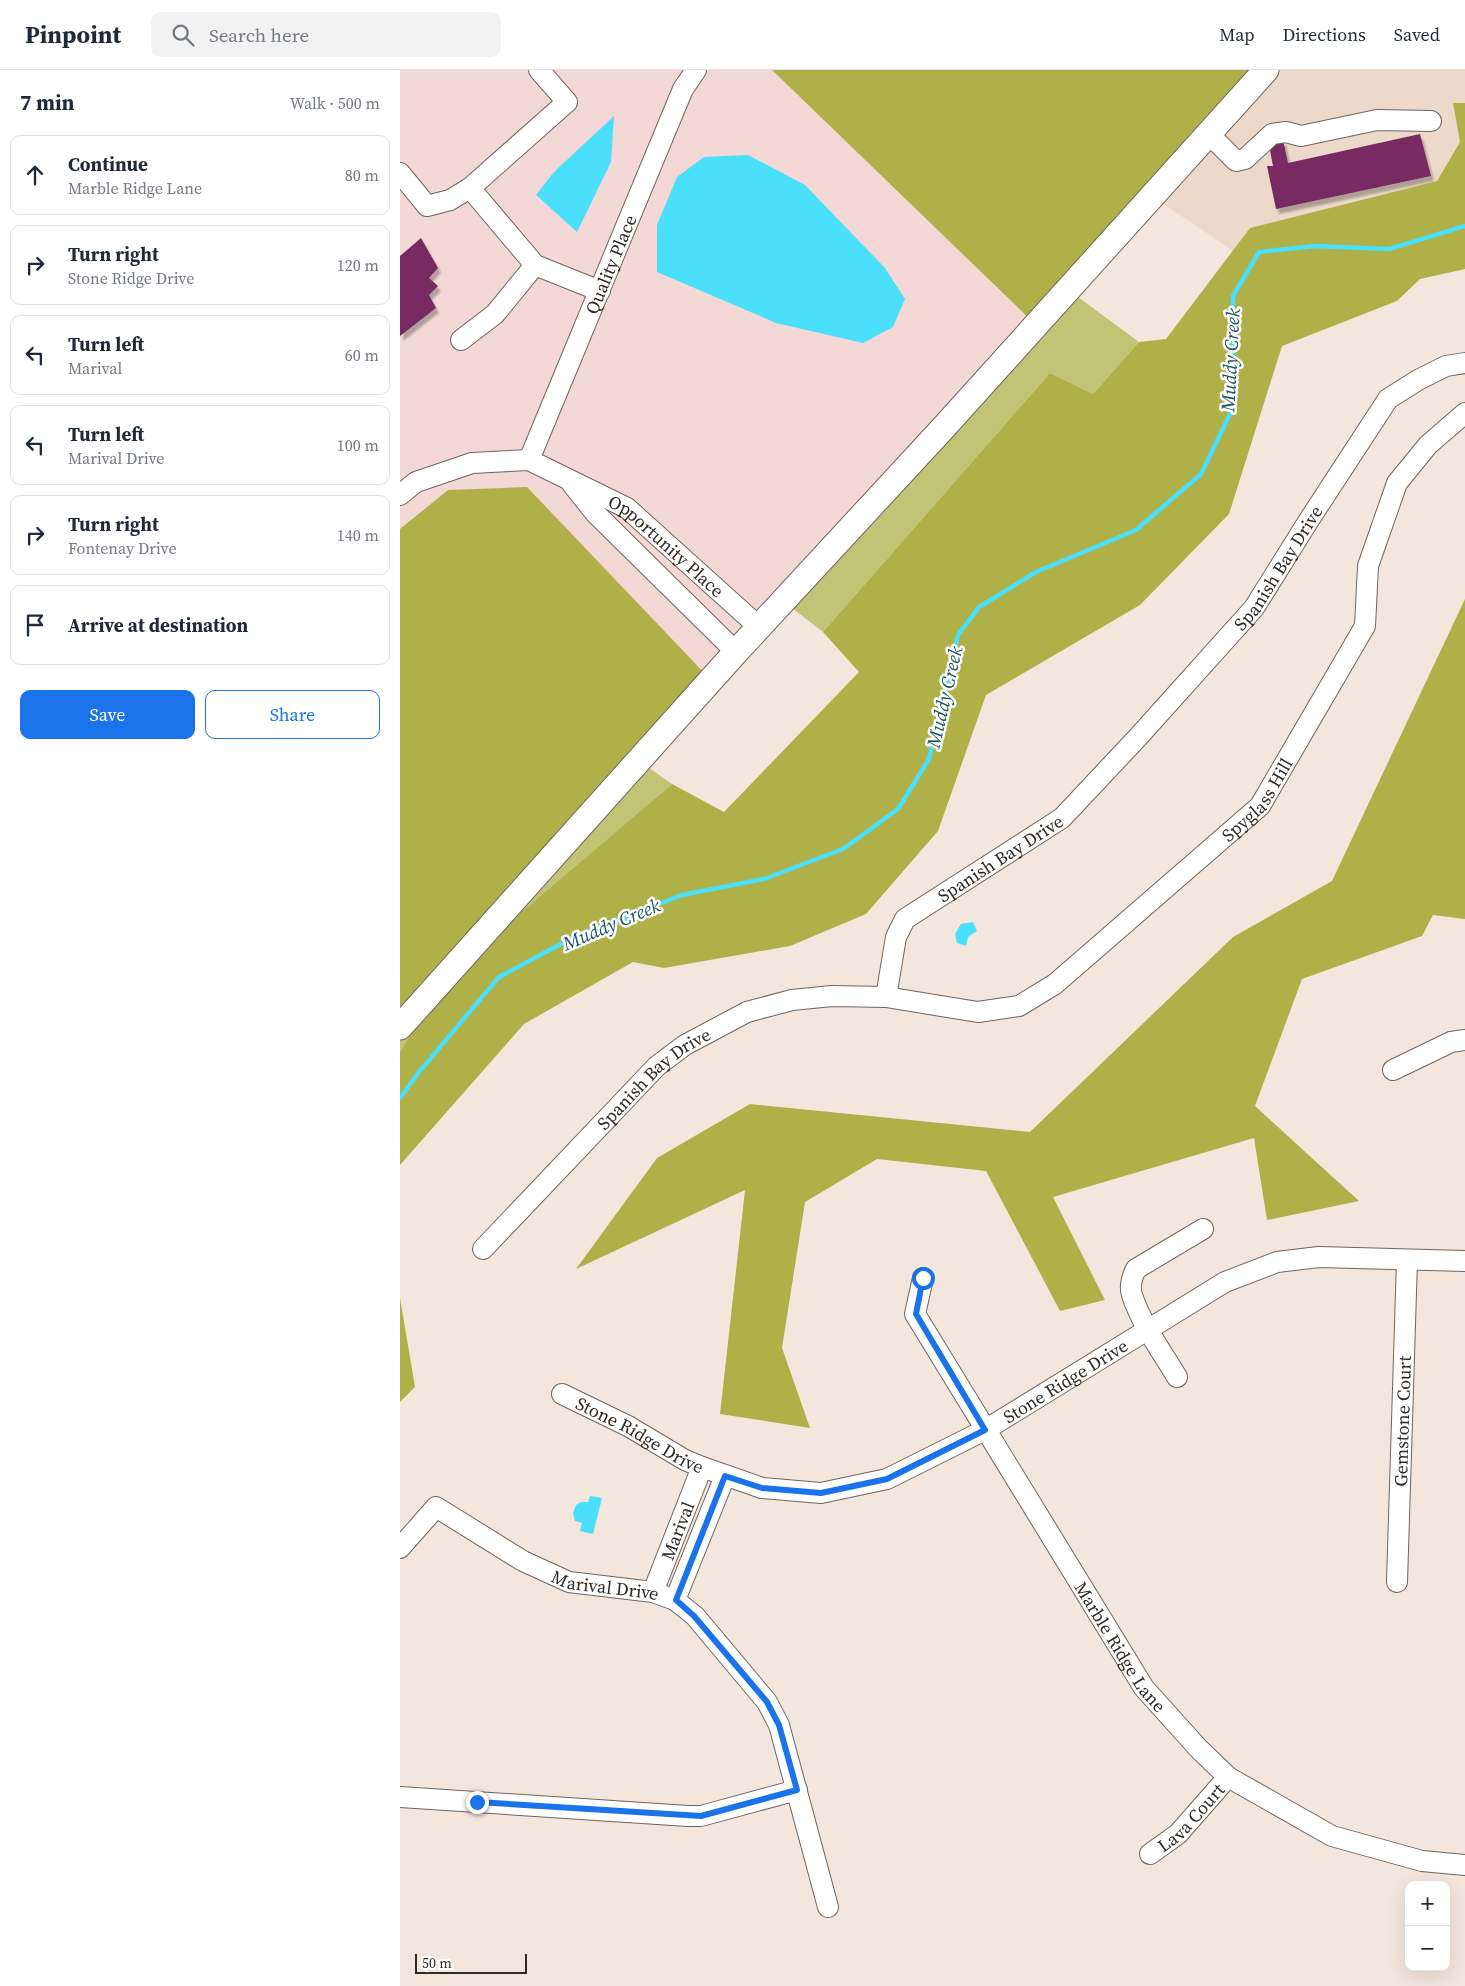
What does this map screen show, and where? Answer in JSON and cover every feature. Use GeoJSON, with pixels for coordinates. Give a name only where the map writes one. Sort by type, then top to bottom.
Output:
{"type":"FeatureCollection","features":[{"type":"Feature","properties":{"kind":"main road"},"geometry":{"type":"LineString","coordinates":[[400,1026],[759,626],[945,426],[1266,70]]}},
{"type":"Feature","properties":{"kind":"street"},"geometry":{"type":"LineString","coordinates":[[400,173],[426,206],[450,200],[470,188],[567,102],[539,70]]}},
{"type":"Feature","properties":{"kind":"street","name":"Quality Place"},"geometry":{"type":"LineString","coordinates":[[529,460],[683,89],[696,70]]}},
{"type":"Feature","properties":{"kind":"street"},"geometry":{"type":"LineString","coordinates":[[1208,133],[1236,161],[1245,159],[1272,134],[1286,132],[1301,136],[1377,120],[1431,120]]}},
{"type":"Feature","properties":{"kind":"street"},"geometry":{"type":"LineString","coordinates":[[470,188],[535,265],[600,290]]}},
{"type":"Feature","properties":{"kind":"street"},"geometry":{"type":"LineString","coordinates":[[461,340],[496,314],[535,265]]}},
{"type":"Feature","properties":{"kind":"street","name":"Spanish Bay Drive"},"geometry":{"type":"LineString","coordinates":[[483,1249],[657,1066],[685,1045],[747,1012],[792,1000],[832,996],[886,997],[896,938],[905,919],[1062,818],[1254,608],[1388,399],[1418,380],[1446,366],[1465,362]]}},
{"type":"Feature","properties":{"kind":"street","name":"Spyglass Hill"},"geometry":{"type":"LineString","coordinates":[[886,997],[978,1012],[1019,1006],[1055,984],[1260,806],[1365,626],[1368,566],[1397,483],[1428,445],[1465,413]]}},
{"type":"Feature","properties":{"kind":"street","name":"Opportunity Place"},"geometry":{"type":"LineString","coordinates":[[400,495],[416,482],[472,463],[529,460],[627,508],[759,626]]}},
{"type":"Feature","properties":{"kind":"street","name":"Opportunity Place"},"geometry":{"type":"LineString","coordinates":[[566,477],[596,514],[736,652]]}},
{"type":"Feature","properties":{"kind":"street"},"geometry":{"type":"LineString","coordinates":[[1393,1070],[1451,1042],[1465,1040]]}},
{"type":"Feature","properties":{"kind":"street"},"geometry":{"type":"LineString","coordinates":[[1177,1377],[1148,1329],[1132,1294],[1132,1279],[1136,1269],[1202,1229]]}},
{"type":"Feature","properties":{"kind":"street","name":"Stone Ridge Drive"},"geometry":{"type":"LineString","coordinates":[[562,1394],[628,1426],[685,1460],[725,1476],[762,1488],[821,1493],[887,1479],[985,1430],[1225,1282],[1277,1262],[1319,1258],[1465,1261]]}},
{"type":"Feature","properties":{"kind":"street","name":"Gemstone Court"},"geometry":{"type":"LineString","coordinates":[[1397,1582],[1407,1260]]}},
{"type":"Feature","properties":{"kind":"street","name":"Marble Ridge Lane"},"geometry":{"type":"LineString","coordinates":[[923,1278],[916,1314],[1144,1688],[1199,1749],[1228,1777],[1332,1836],[1422,1861],[1465,1865]]}},
{"type":"Feature","properties":{"kind":"street","name":"Marival"},"geometry":{"type":"LineString","coordinates":[[652,1592],[702,1467]]}},
{"type":"Feature","properties":{"kind":"street","name":"Marival"},"geometry":{"type":"LineString","coordinates":[[676,1600],[725,1476]]}},
{"type":"Feature","properties":{"kind":"street","name":"Marival Drive"},"geometry":{"type":"LineString","coordinates":[[400,1548],[436,1507],[522,1561],[569,1582],[652,1592],[676,1600],[694,1616],[767,1702],[779,1725],[828,1907]]}},
{"type":"Feature","properties":{"kind":"street","name":"Lava Court"},"geometry":{"type":"LineString","coordinates":[[1150,1854],[1178,1834],[1228,1777]]}},
{"type":"Feature","properties":{"kind":"street"},"geometry":{"type":"LineString","coordinates":[[400,1797],[701,1816],[797,1790]]}},
{"type":"Feature","properties":{"kind":"shaded area"},"geometry":{"type":"Polygon","coordinates":[[[400,70],[772,70],[1035,324],[711,680],[400,529],[400,70]]]}},
{"type":"Feature","properties":{"kind":"shaded area"},"geometry":{"type":"Polygon","coordinates":[[[772,70],[1266,70],[1035,324],[772,70]]]}},
{"type":"Feature","properties":{"kind":"shaded area"},"geometry":{"type":"Polygon","coordinates":[[[1266,70],[1465,70],[1465,103],[1453,103],[1460,142],[1437,181],[1251,228],[1233,251],[1152,196],[1266,70]]]}},
{"type":"Feature","properties":{"kind":"shaded area"},"geometry":{"type":"Polygon","coordinates":[[[1453,103],[1465,103],[1465,269],[1420,279],[1397,301],[1282,346],[1229,514],[1140,605],[986,695],[938,831],[866,914],[790,946],[664,968],[633,962],[524,1024],[400,1165],[400,1052],[441,982],[400,1026],[400,529],[448,490],[527,487],[711,680],[445,977],[672,784],[724,812],[859,672],[823,632],[1050,373],[1093,394],[1139,342],[1166,339],[1250,228],[1437,181],[1460,142],[1453,103]]]}},
{"type":"Feature","properties":{"kind":"shaded area"},"geometry":{"type":"Polygon","coordinates":[[[1465,599],[1465,919],[1433,915],[1422,936],[1302,979],[1255,1106],[1359,1201],[1267,1220],[1254,1138],[1053,1197],[1105,1300],[1060,1311],[986,1171],[877,1159],[805,1202],[782,1348],[810,1428],[720,1414],[745,1190],[576,1269],[657,1158],[750,1104],[1030,1132],[1233,937],[1332,881],[1465,599]]]}},
{"type":"Feature","properties":{"kind":"shaded area"},"geometry":{"type":"Polygon","coordinates":[[[400,1298],[415,1387],[400,1402],[400,1298]]]}},
{"type":"Feature","properties":{"kind":"green space"},"geometry":{"type":"Polygon","coordinates":[[[1067,289],[1139,342],[1093,394],[1050,373],[823,632],[783,601],[1067,289]]]}},
{"type":"Feature","properties":{"kind":"green space"},"geometry":{"type":"Polygon","coordinates":[[[639,761],[672,784],[443,979],[639,761]]]}},
{"type":"Feature","properties":{"kind":"green space"},"geometry":{"type":"Polygon","coordinates":[[[442,981],[400,1052],[400,1027],[442,981]]]}},
{"type":"Feature","properties":{"kind":"water"},"geometry":{"type":"Polygon","coordinates":[[[614,116],[611,162],[577,232],[536,195],[554,172],[614,116]]]}},
{"type":"Feature","properties":{"kind":"water"},"geometry":{"type":"Polygon","coordinates":[[[748,155],[805,185],[885,268],[905,299],[893,327],[863,343],[776,323],[657,272],[657,225],[677,177],[704,157],[748,155]]]}},
{"type":"Feature","properties":{"kind":"water"},"geometry":{"type":"Polygon","coordinates":[[[973,922],[977,931],[968,937],[966,946],[957,943],[955,934],[961,924],[973,922]]]}},
{"type":"Feature","properties":{"kind":"water"},"geometry":{"type":"Polygon","coordinates":[[[590,1496],[602,1498],[593,1534],[580,1531],[582,1523],[575,1521],[573,1513],[576,1505],[581,1502],[588,1502],[590,1496]]]}},
{"type":"Feature","properties":{"kind":"building"},"geometry":{"type":"Polygon","coordinates":[[[1420,134],[1431,176],[1276,209],[1267,166],[1273,166],[1269,145],[1283,140],[1288,163],[1420,134]]]}},
{"type":"Feature","properties":{"kind":"building"},"geometry":{"type":"Polygon","coordinates":[[[421,238],[438,268],[429,278],[438,286],[429,295],[436,308],[400,336],[400,256],[421,238]]]}},
{"type":"Feature","properties":{"kind":"waterway","name":"Muddy Creek"},"geometry":{"type":"LineString","coordinates":[[400,1098],[419,1072],[499,977],[576,936],[682,895],[764,879],[843,849],[898,809],[929,759],[958,635],[979,607],[1036,572],[1136,530],[1201,474],[1230,414],[1233,296],[1259,252],[1315,246],[1389,249],[1465,226]]}},
{"type":"Feature","properties":{"kind":"route"},"geometry":{"type":"LineString","coordinates":[[477,1802],[701,1816],[797,1790],[779,1725],[767,1702],[694,1616],[676,1600],[725,1476],[762,1488],[821,1493],[887,1479],[985,1430],[916,1314],[923,1278]]}}]}
